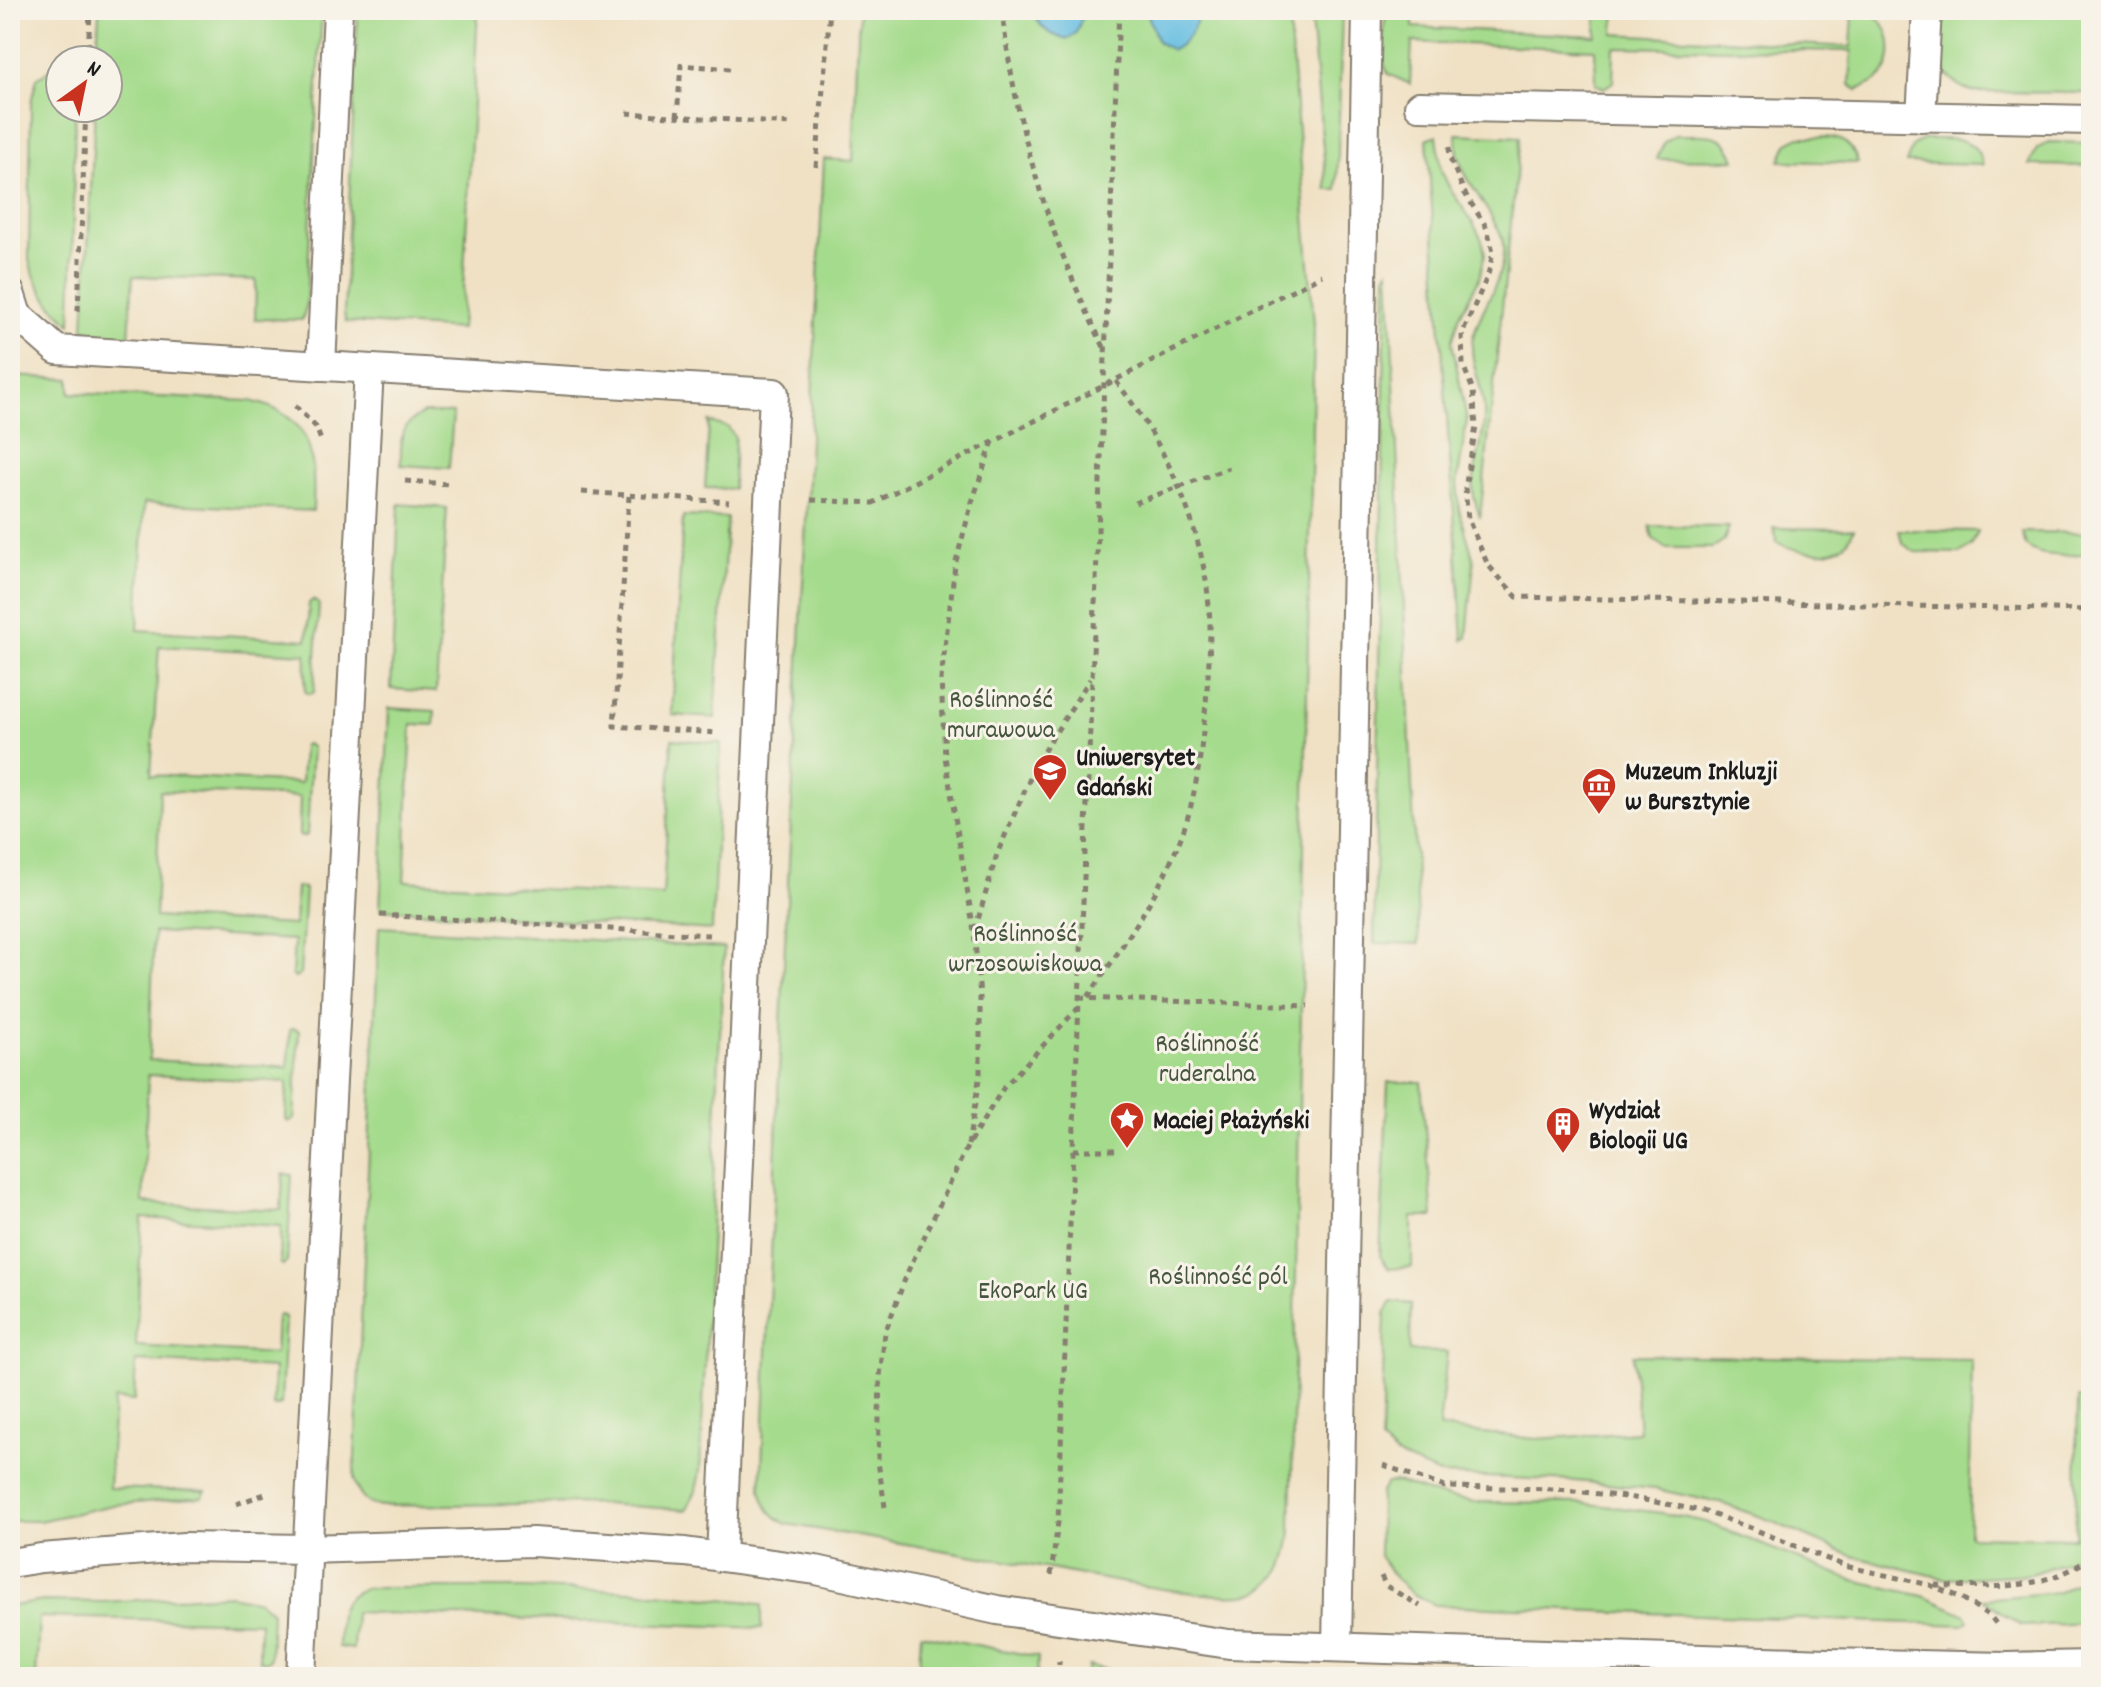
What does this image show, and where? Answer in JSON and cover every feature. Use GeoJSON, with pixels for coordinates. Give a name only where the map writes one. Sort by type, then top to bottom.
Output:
{"type":"FeatureCollection","features":[{"type":"Feature","properties":{"kind":"lane"},"geometry":{"type":"LineString","coordinates":[[321,366],[338,10]]}},
{"type":"Feature","properties":{"kind":"lane"},"geometry":{"type":"LineString","coordinates":[[1337,1647],[1367,10]]}},
{"type":"Feature","properties":{"kind":"lane"},"geometry":{"type":"LineString","coordinates":[[1921,117],[1927,10]]}},
{"type":"Feature","properties":{"kind":"lane"},"geometry":{"type":"LineString","coordinates":[[1419,106],[2091,120]]}},
{"type":"Feature","properties":{"kind":"lane"},"geometry":{"type":"LineString","coordinates":[[10,293],[17,315],[57,350],[774,393],[721,1557]]}},
{"type":"Feature","properties":{"kind":"lane"},"geometry":{"type":"LineString","coordinates":[[301,1677],[369,369]]}},
{"type":"Feature","properties":{"kind":"lane"},"geometry":{"type":"LineString","coordinates":[[10,1563],[184,1547],[307,1549],[533,1542],[685,1552],[816,1570],[1055,1621],[1229,1644],[1828,1670],[2091,1665]]}},
{"type":"Feature","properties":{"kind":"path"},"geometry":{"type":"LineString","coordinates":[[89,44],[90,10]]}},
{"type":"Feature","properties":{"kind":"path"},"geometry":{"type":"LineString","coordinates":[[816,167],[830,10]]}},
{"type":"Feature","properties":{"kind":"path"},"geometry":{"type":"LineString","coordinates":[[1002,10],[1007,54],[1032,163],[1077,293],[1105,350]]}},
{"type":"Feature","properties":{"kind":"path"},"geometry":{"type":"LineString","coordinates":[[1050,1583],[1058,1522],[1119,10]]}},
{"type":"Feature","properties":{"kind":"path"},"geometry":{"type":"LineString","coordinates":[[677,117],[681,65],[730,69]]}},
{"type":"Feature","properties":{"kind":"path"},"geometry":{"type":"LineString","coordinates":[[1448,106],[1450,158],[1464,192],[1487,228],[1493,252],[1488,275],[1462,334],[1463,365],[1473,390],[1476,427],[1465,488],[1468,519],[1488,565],[1517,597],[2091,610]]}},
{"type":"Feature","properties":{"kind":"path"},"geometry":{"type":"LineString","coordinates":[[627,113],[791,124]]}},
{"type":"Feature","properties":{"kind":"path"},"geometry":{"type":"LineString","coordinates":[[77,351],[85,124]]}},
{"type":"Feature","properties":{"kind":"path"},"geometry":{"type":"LineString","coordinates":[[797,499],[873,503],[1309,282]]}},
{"type":"Feature","properties":{"kind":"path"},"geometry":{"type":"LineString","coordinates":[[1088,998],[1155,893],[1186,823],[1197,775],[1209,660],[1210,622],[1200,552],[1179,487],[1154,437],[1115,380]]}},
{"type":"Feature","properties":{"kind":"path"},"geometry":{"type":"LineString","coordinates":[[286,403],[297,407],[316,427],[324,450]]}},
{"type":"Feature","properties":{"kind":"path"},"geometry":{"type":"LineString","coordinates":[[968,1145],[980,1074],[980,996],[974,931],[945,757],[941,679],[955,565],[993,441]]}},
{"type":"Feature","properties":{"kind":"path"},"geometry":{"type":"LineString","coordinates":[[1135,503],[1229,468]]}},
{"type":"Feature","properties":{"kind":"path"},"geometry":{"type":"LineString","coordinates":[[582,492],[736,502]]}},
{"type":"Feature","properties":{"kind":"path"},"geometry":{"type":"LineString","coordinates":[[629,496],[614,726],[726,734]]}},
{"type":"Feature","properties":{"kind":"path"},"geometry":{"type":"LineString","coordinates":[[974,931],[997,854],[1038,760],[1092,677]]}},
{"type":"Feature","properties":{"kind":"path"},"geometry":{"type":"LineString","coordinates":[[371,915],[750,937]]}},
{"type":"Feature","properties":{"kind":"path"},"geometry":{"type":"LineString","coordinates":[[1079,998],[1303,1006]]}},
{"type":"Feature","properties":{"kind":"path"},"geometry":{"type":"LineString","coordinates":[[885,1507],[878,1462],[880,1376],[885,1333],[908,1271],[968,1145],[1004,1087],[1079,1007]]}},
{"type":"Feature","properties":{"kind":"path"},"geometry":{"type":"LineString","coordinates":[[1073,1150],[1121,1150]]}},
{"type":"Feature","properties":{"kind":"path"},"geometry":{"type":"LineString","coordinates":[[1370,1461],[1445,1487],[1557,1489],[1634,1498],[1703,1511],[1845,1566],[1930,1585],[1982,1588],[2047,1581],[2091,1557]]}},
{"type":"Feature","properties":{"kind":"path"},"geometry":{"type":"LineString","coordinates":[[1379,1573],[1386,1586],[1427,1610]]}},
{"type":"Feature","properties":{"kind":"path"},"geometry":{"type":"LineString","coordinates":[[1930,1585],[1962,1598],[1991,1617],[1999,1628]]}},
{"type":"Feature","properties":{"kind":"green space"},"geometry":{"type":"Polygon","coordinates":[[[99,10],[322,10],[306,307],[302,320],[255,319],[256,280],[133,276],[129,338],[84,329],[94,124],[124,124],[124,44],[98,44],[99,10]]]}},
{"type":"Feature","properties":{"kind":"green space"},"geometry":{"type":"Polygon","coordinates":[[[358,10],[478,10],[461,329],[346,322],[358,10]]]}},
{"type":"Feature","properties":{"kind":"green space","name":"EkoPark UG"},"geometry":{"type":"Polygon","coordinates":[[[859,10],[1288,10],[1314,324],[1291,1532],[1278,1575],[1257,1592],[1214,1595],[1183,1592],[786,1524],[766,1506],[761,1489],[824,159],[853,161],[859,10]]]}},
{"type":"Feature","properties":{"kind":"green space"},"geometry":{"type":"Polygon","coordinates":[[[1310,10],[1342,10],[1337,190],[1327,190],[1310,10]]]}},
{"type":"Feature","properties":{"kind":"green space"},"geometry":{"type":"Polygon","coordinates":[[[1386,10],[1413,10],[1413,27],[1596,36],[1597,10],[1615,10],[1614,34],[1851,47],[1853,13],[1866,10],[1886,29],[1890,53],[1882,76],[1858,90],[1850,85],[1852,51],[1614,47],[1613,82],[1604,88],[1596,84],[1595,49],[1412,42],[1410,84],[1388,74],[1381,56],[1386,10]]]}},
{"type":"Feature","properties":{"kind":"green space"},"geometry":{"type":"Polygon","coordinates":[[[1955,10],[2091,10],[2091,93],[1973,92],[1960,86],[1945,71],[1941,51],[1943,14],[1954,15],[1955,10]]]}},
{"type":"Feature","properties":{"kind":"green space"},"geometry":{"type":"Polygon","coordinates":[[[44,73],[44,124],[75,124],[71,324],[45,295],[29,260],[31,102],[37,78],[44,73]]]}},
{"type":"Feature","properties":{"kind":"green space"},"geometry":{"type":"Polygon","coordinates":[[[1456,134],[1520,137],[1480,518],[1473,488],[1484,409],[1472,346],[1477,325],[1498,277],[1503,251],[1501,234],[1464,170],[1456,134]]]}},
{"type":"Feature","properties":{"kind":"green space"},"geometry":{"type":"Polygon","coordinates":[[[1437,135],[1441,170],[1482,240],[1485,254],[1479,279],[1460,315],[1452,342],[1467,421],[1457,483],[1459,509],[1474,561],[1467,638],[1463,640],[1427,139],[1437,135]]]}},
{"type":"Feature","properties":{"kind":"green space"},"geometry":{"type":"Polygon","coordinates":[[[1675,135],[1719,138],[1735,160],[1657,159],[1664,142],[1675,135]]]}},
{"type":"Feature","properties":{"kind":"green space"},"geometry":{"type":"Polygon","coordinates":[[[1799,137],[1828,137],[1843,141],[1858,163],[1780,161],[1787,144],[1799,137]]]}},
{"type":"Feature","properties":{"kind":"green space"},"geometry":{"type":"Polygon","coordinates":[[[1924,139],[1953,139],[1968,143],[1983,165],[1906,163],[1913,145],[1924,139]]]}},
{"type":"Feature","properties":{"kind":"green space"},"geometry":{"type":"Polygon","coordinates":[[[2049,142],[2091,143],[2091,166],[2029,165],[2037,149],[2049,142]]]}},
{"type":"Feature","properties":{"kind":"green space"},"geometry":{"type":"Polygon","coordinates":[[[1389,270],[1419,944],[1374,943],[1386,274],[1389,270]]]}},
{"type":"Feature","properties":{"kind":"green space"},"geometry":{"type":"Polygon","coordinates":[[[10,376],[70,379],[70,393],[250,401],[287,416],[299,427],[311,455],[313,511],[144,503],[138,630],[307,640],[309,603],[313,600],[319,604],[314,692],[310,694],[305,692],[306,654],[159,646],[151,775],[301,783],[303,746],[312,747],[307,835],[302,837],[299,835],[300,797],[160,791],[155,917],[294,925],[296,887],[305,889],[300,975],[295,978],[292,975],[294,940],[154,932],[149,1060],[288,1067],[290,1030],[299,1031],[294,1119],[289,1122],[286,1120],[287,1082],[148,1075],[143,1203],[281,1210],[283,1174],[292,1175],[287,1262],[283,1265],[280,1263],[281,1226],[142,1218],[136,1346],[275,1354],[277,1317],[285,1317],[281,1405],[273,1406],[274,1368],[136,1361],[134,1401],[114,1399],[109,1488],[206,1491],[202,1497],[113,1505],[39,1521],[10,1521],[10,376]]]}},
{"type":"Feature","properties":{"kind":"green space"},"geometry":{"type":"Polygon","coordinates":[[[424,413],[453,413],[449,468],[401,465],[402,434],[409,423],[424,413]]]}},
{"type":"Feature","properties":{"kind":"green space"},"geometry":{"type":"Polygon","coordinates":[[[709,422],[728,427],[735,438],[733,489],[705,488],[709,422]]]}},
{"type":"Feature","properties":{"kind":"green space"},"geometry":{"type":"Polygon","coordinates":[[[399,504],[447,508],[436,692],[391,689],[399,504]]]}},
{"type":"Feature","properties":{"kind":"green space"},"geometry":{"type":"Polygon","coordinates":[[[683,516],[727,518],[715,718],[672,715],[683,516]]]}},
{"type":"Feature","properties":{"kind":"green space"},"geometry":{"type":"Polygon","coordinates":[[[1650,526],[1729,527],[1724,540],[1712,548],[1666,548],[1653,539],[1650,526]]]}},
{"type":"Feature","properties":{"kind":"green space"},"geometry":{"type":"Polygon","coordinates":[[[1774,528],[1854,529],[1844,545],[1820,552],[1792,548],[1777,542],[1774,528]]]}},
{"type":"Feature","properties":{"kind":"green space"},"geometry":{"type":"Polygon","coordinates":[[[1899,530],[1978,531],[1972,545],[1960,553],[1915,552],[1902,543],[1899,530]]]}},
{"type":"Feature","properties":{"kind":"green space"},"geometry":{"type":"Polygon","coordinates":[[[2022,532],[2091,533],[2091,550],[2068,555],[2039,552],[2026,545],[2022,532]]]}},
{"type":"Feature","properties":{"kind":"green space"},"geometry":{"type":"Polygon","coordinates":[[[389,708],[435,711],[434,725],[412,724],[404,881],[663,896],[672,739],[721,743],[712,930],[380,909],[389,708]]]}},
{"type":"Feature","properties":{"kind":"green space"},"geometry":{"type":"Polygon","coordinates":[[[379,927],[724,948],[700,1471],[696,1491],[686,1510],[589,1503],[378,1506],[368,1503],[359,1493],[354,1479],[379,927]]]}},
{"type":"Feature","properties":{"kind":"green space"},"geometry":{"type":"Polygon","coordinates":[[[1388,1082],[1421,1082],[1433,1217],[1412,1217],[1412,1267],[1389,1269],[1380,1256],[1388,1082]]]}},
{"type":"Feature","properties":{"kind":"green space"},"geometry":{"type":"Polygon","coordinates":[[[1392,1302],[1411,1304],[1410,1351],[1447,1352],[1439,1428],[1536,1439],[1639,1432],[1633,1355],[1972,1360],[1969,1536],[2075,1538],[2078,1398],[2091,1399],[2091,1542],[2071,1560],[2031,1574],[1947,1579],[1852,1556],[1764,1518],[1720,1503],[1655,1489],[1575,1481],[1441,1475],[1396,1455],[1381,1442],[1385,1313],[1392,1302]]]}},
{"type":"Feature","properties":{"kind":"green space"},"geometry":{"type":"Polygon","coordinates":[[[1397,1482],[1436,1495],[1474,1502],[1580,1503],[1706,1522],[1845,1578],[1923,1596],[1966,1615],[1969,1621],[1963,1625],[1435,1605],[1413,1594],[1395,1578],[1379,1556],[1380,1493],[1387,1483],[1397,1482]]]}},
{"type":"Feature","properties":{"kind":"green space"},"geometry":{"type":"Polygon","coordinates":[[[2091,1575],[2091,1623],[2021,1626],[1983,1599],[2059,1592],[2091,1575]]]}},
{"type":"Feature","properties":{"kind":"green space"},"geometry":{"type":"Polygon","coordinates":[[[366,1588],[633,1591],[753,1602],[762,1605],[762,1628],[355,1612],[353,1649],[338,1647],[339,1618],[344,1604],[348,1598],[366,1588]]]}},
{"type":"Feature","properties":{"kind":"green space"},"geometry":{"type":"Polygon","coordinates":[[[230,1595],[260,1601],[272,1612],[270,1660],[259,1660],[260,1622],[39,1617],[36,1677],[10,1677],[10,1608],[13,1606],[43,1601],[101,1602],[230,1595]]]}},
{"type":"Feature","properties":{"kind":"green space"},"geometry":{"type":"Polygon","coordinates":[[[921,1634],[1038,1657],[1037,1677],[918,1677],[921,1634]]]}},
{"type":"Feature","properties":{"kind":"green space"},"geometry":{"type":"Polygon","coordinates":[[[1088,1666],[1151,1677],[1087,1677],[1088,1666]]]}},
{"type":"Feature","properties":{"kind":"water"},"geometry":{"type":"Polygon","coordinates":[[[1032,10],[1085,10],[1076,33],[1068,39],[1046,30],[1032,10]]]}},
{"type":"Feature","properties":{"kind":"water"},"geometry":{"type":"Polygon","coordinates":[[[1146,10],[1199,10],[1191,33],[1172,50],[1158,42],[1146,10]]]}},
{"type":"Feature","properties":{"kind":"place","name":"Uniwersytet Gdański"},"geometry":{"type":"Point","coordinates":[1050,802]}},
{"type":"Feature","properties":{"kind":"place","name":"Muzeum Inkluzji w Bursztynie"},"geometry":{"type":"Point","coordinates":[1599,816]}},
{"type":"Feature","properties":{"kind":"place","name":"Maciej Płażyński"},"geometry":{"type":"Point","coordinates":[1127,1150]}},
{"type":"Feature","properties":{"kind":"place","name":"Wydział Biologii UG"},"geometry":{"type":"Point","coordinates":[1563,1155]}},
{"type":"Feature","properties":{"kind":"park label","name":"Roślinność murawowa"},"geometry":{"type":"Point","coordinates":[1001,713]}},
{"type":"Feature","properties":{"kind":"park label","name":"Roślinność wrzosowiskowa"},"geometry":{"type":"Point","coordinates":[1025,947]}},
{"type":"Feature","properties":{"kind":"park label","name":"Roślinność ruderalna"},"geometry":{"type":"Point","coordinates":[1207,1057]}},
{"type":"Feature","properties":{"kind":"park label","name":"Roślinność pól"},"geometry":{"type":"Point","coordinates":[1218,1275]}}]}
